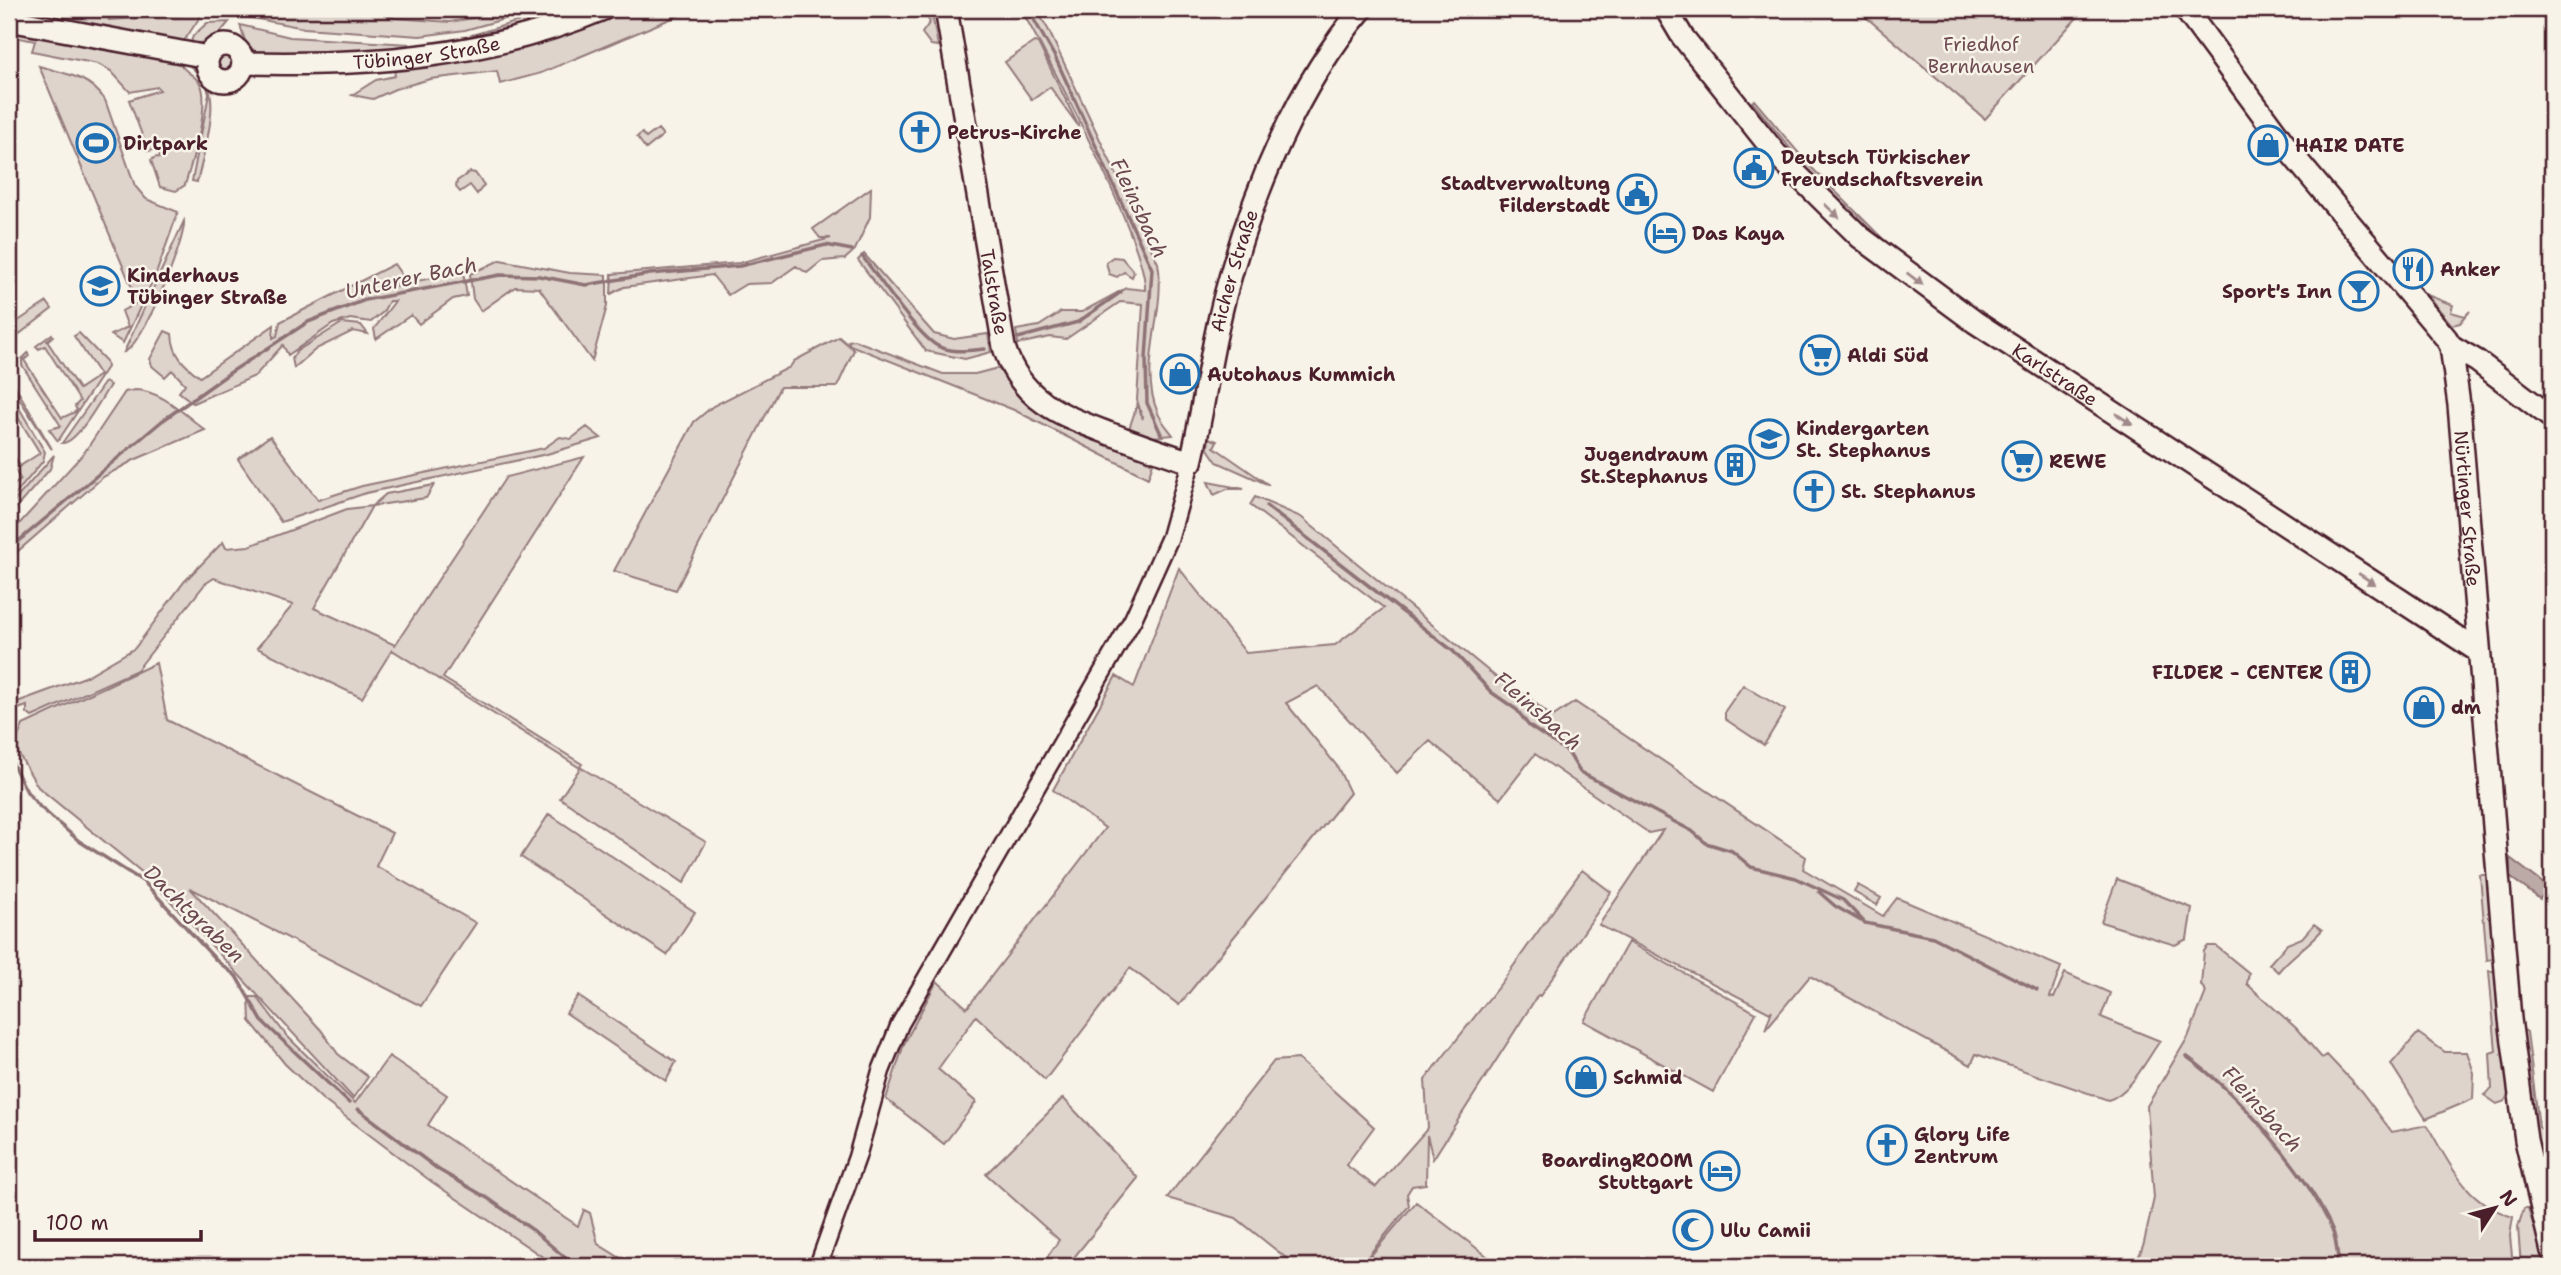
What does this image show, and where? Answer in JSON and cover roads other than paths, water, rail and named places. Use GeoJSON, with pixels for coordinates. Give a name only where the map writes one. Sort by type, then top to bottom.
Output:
{"type":"FeatureCollection","features":[{"type":"Feature","properties":{"kind":"main road","name":"Tübinger Straße"},"geometry":{"type":"LineString","coordinates":[[9,20],[208,57],[209,73],[222,81],[237,77],[243,63],[345,64],[462,52],[526,37],[603,9]]}},
{"type":"Feature","properties":{"kind":"main road","name":"Talstraße"},"geometry":{"type":"LineString","coordinates":[[946,9],[1003,337],[1011,366],[1031,394],[1060,415],[1191,462]]}},
{"type":"Feature","properties":{"kind":"main road","name":"Aicher Straße"},"geometry":{"type":"LineString","coordinates":[[1191,462],[1228,285],[1268,168],[1310,84],[1362,9]]}},
{"type":"Feature","properties":{"kind":"main road","name":"Karlstraße"},"geometry":{"type":"LineString","coordinates":[[1653,9],[1667,26],[1682,36]]}},
{"type":"Feature","properties":{"kind":"main road","name":"Karlstraße"},"geometry":{"type":"LineString","coordinates":[[1667,9],[1682,36],[1776,155],[1860,237],[1933,293],[2478,651]]}},
{"type":"Feature","properties":{"kind":"main road"},"geometry":{"type":"LineString","coordinates":[[2185,9],[2291,153],[2451,346],[2477,361],[2552,418]]}},
{"type":"Feature","properties":{"kind":"main road","name":"Nürtinger Straße"},"geometry":{"type":"LineString","coordinates":[[2451,346],[2459,405],[2496,870],[2519,1102],[2537,1198],[2552,1251]]}},
{"type":"Feature","properties":{"kind":"street","name":"Aicher Straße"},"geometry":{"type":"LineString","coordinates":[[818,1266],[851,1178],[884,1063],[900,1024],[1072,730],[1133,619],[1162,555],[1191,462]]}},
{"type":"Feature","properties":{"kind":"waterway","name":"Fleinsbach"},"geometry":{"type":"LineString","coordinates":[[1028,9],[1056,59],[1152,269],[1146,358],[1147,403],[1161,434]]}},
{"type":"Feature","properties":{"kind":"waterway","name":"Unterer Bach"},"geometry":{"type":"LineString","coordinates":[[9,549],[162,421],[231,372],[308,322],[365,300],[500,275],[539,276],[586,285],[650,274],[740,266],[826,245],[852,250]]}},
{"type":"Feature","properties":{"kind":"waterway","name":"Unterer Bach"},"geometry":{"type":"LineString","coordinates":[[862,256],[908,317],[936,345],[954,350],[985,349]]}},
{"type":"Feature","properties":{"kind":"waterway"},"geometry":{"type":"LineString","coordinates":[[1018,338],[1078,322],[1121,292]]}},
{"type":"Feature","properties":{"kind":"waterway","name":"Fleinsbach"},"geometry":{"type":"LineString","coordinates":[[1266,506],[1453,651],[1491,692],[1517,710],[1529,726],[1568,752],[1580,772],[1692,831],[1706,843],[1732,851],[1751,867],[1796,878],[1843,900],[1865,923],[1933,937],[2037,990]]}},
{"type":"Feature","properties":{"kind":"waterway","name":"Dachtgraben"},"geometry":{"type":"LineString","coordinates":[[9,757],[27,792],[40,807],[79,841],[144,882],[217,961],[236,976],[262,1021],[349,1103]]}},
{"type":"Feature","properties":{"kind":"waterway","name":"Fleinsbach"},"geometry":{"type":"LineString","coordinates":[[1819,892],[1835,906],[1861,921]]}},
{"type":"Feature","properties":{"kind":"waterway","name":"Fleinsbach"},"geometry":{"type":"LineString","coordinates":[[2186,1056],[2227,1090],[2288,1158],[2332,1229],[2339,1266]]}},
{"type":"Feature","properties":{"kind":"waterway","name":"Dachtgraben"},"geometry":{"type":"LineString","coordinates":[[358,1109],[439,1170],[489,1199],[534,1231],[575,1266]]}},
{"type":"Feature","properties":{"kind":"place","name":"Petrus-Kirche"},"geometry":{"type":"Point","coordinates":[920,132]}},
{"type":"Feature","properties":{"kind":"place","name":"Dirtpark"},"geometry":{"type":"Point","coordinates":[96,143]}},
{"type":"Feature","properties":{"kind":"place","name":"HAIR DATE"},"geometry":{"type":"Point","coordinates":[2268,145]}},
{"type":"Feature","properties":{"kind":"place","name":"Deutsch Türkischer Freundschaftsverein"},"geometry":{"type":"Point","coordinates":[1754,168]}},
{"type":"Feature","properties":{"kind":"place","name":"Stadtverwaltung Filderstadt"},"geometry":{"type":"Point","coordinates":[1637,194]}},
{"type":"Feature","properties":{"kind":"place","name":"Das Kaya"},"geometry":{"type":"Point","coordinates":[1665,233]}},
{"type":"Feature","properties":{"kind":"place","name":"Anker"},"geometry":{"type":"Point","coordinates":[2413,269]}},
{"type":"Feature","properties":{"kind":"place","name":"Kinderhaus Tübinger Straße"},"geometry":{"type":"Point","coordinates":[100,286]}},
{"type":"Feature","properties":{"kind":"place","name":"Sport's Inn"},"geometry":{"type":"Point","coordinates":[2359,291]}},
{"type":"Feature","properties":{"kind":"place","name":"Aldi Süd"},"geometry":{"type":"Point","coordinates":[1820,355]}},
{"type":"Feature","properties":{"kind":"place","name":"Autohaus Kummich"},"geometry":{"type":"Point","coordinates":[1180,374]}},
{"type":"Feature","properties":{"kind":"place","name":"Kindergarten St. Stephanus"},"geometry":{"type":"Point","coordinates":[1769,439]}},
{"type":"Feature","properties":{"kind":"place","name":"REWE"},"geometry":{"type":"Point","coordinates":[2022,461]}},
{"type":"Feature","properties":{"kind":"place","name":"Jugendraum St.Stephanus"},"geometry":{"type":"Point","coordinates":[1735,465]}},
{"type":"Feature","properties":{"kind":"place","name":"St. Stephanus"},"geometry":{"type":"Point","coordinates":[1814,491]}},
{"type":"Feature","properties":{"kind":"place","name":"FILDER - CENTER"},"geometry":{"type":"Point","coordinates":[2350,672]}},
{"type":"Feature","properties":{"kind":"place","name":"dm"},"geometry":{"type":"Point","coordinates":[2424,707]}},
{"type":"Feature","properties":{"kind":"place","name":"Schmid"},"geometry":{"type":"Point","coordinates":[1586,1077]}},
{"type":"Feature","properties":{"kind":"place","name":"Glory Life Zentrum"},"geometry":{"type":"Point","coordinates":[1887,1145]}},
{"type":"Feature","properties":{"kind":"place","name":"BoardingROOM Stuttgart"},"geometry":{"type":"Point","coordinates":[1720,1171]}},
{"type":"Feature","properties":{"kind":"place","name":"Ulu Camii"},"geometry":{"type":"Point","coordinates":[1693,1230]}},
{"type":"Feature","properties":{"kind":"park label","name":"Friedhof Bernhausen"},"geometry":{"type":"Point","coordinates":[1981,55]}}]}
